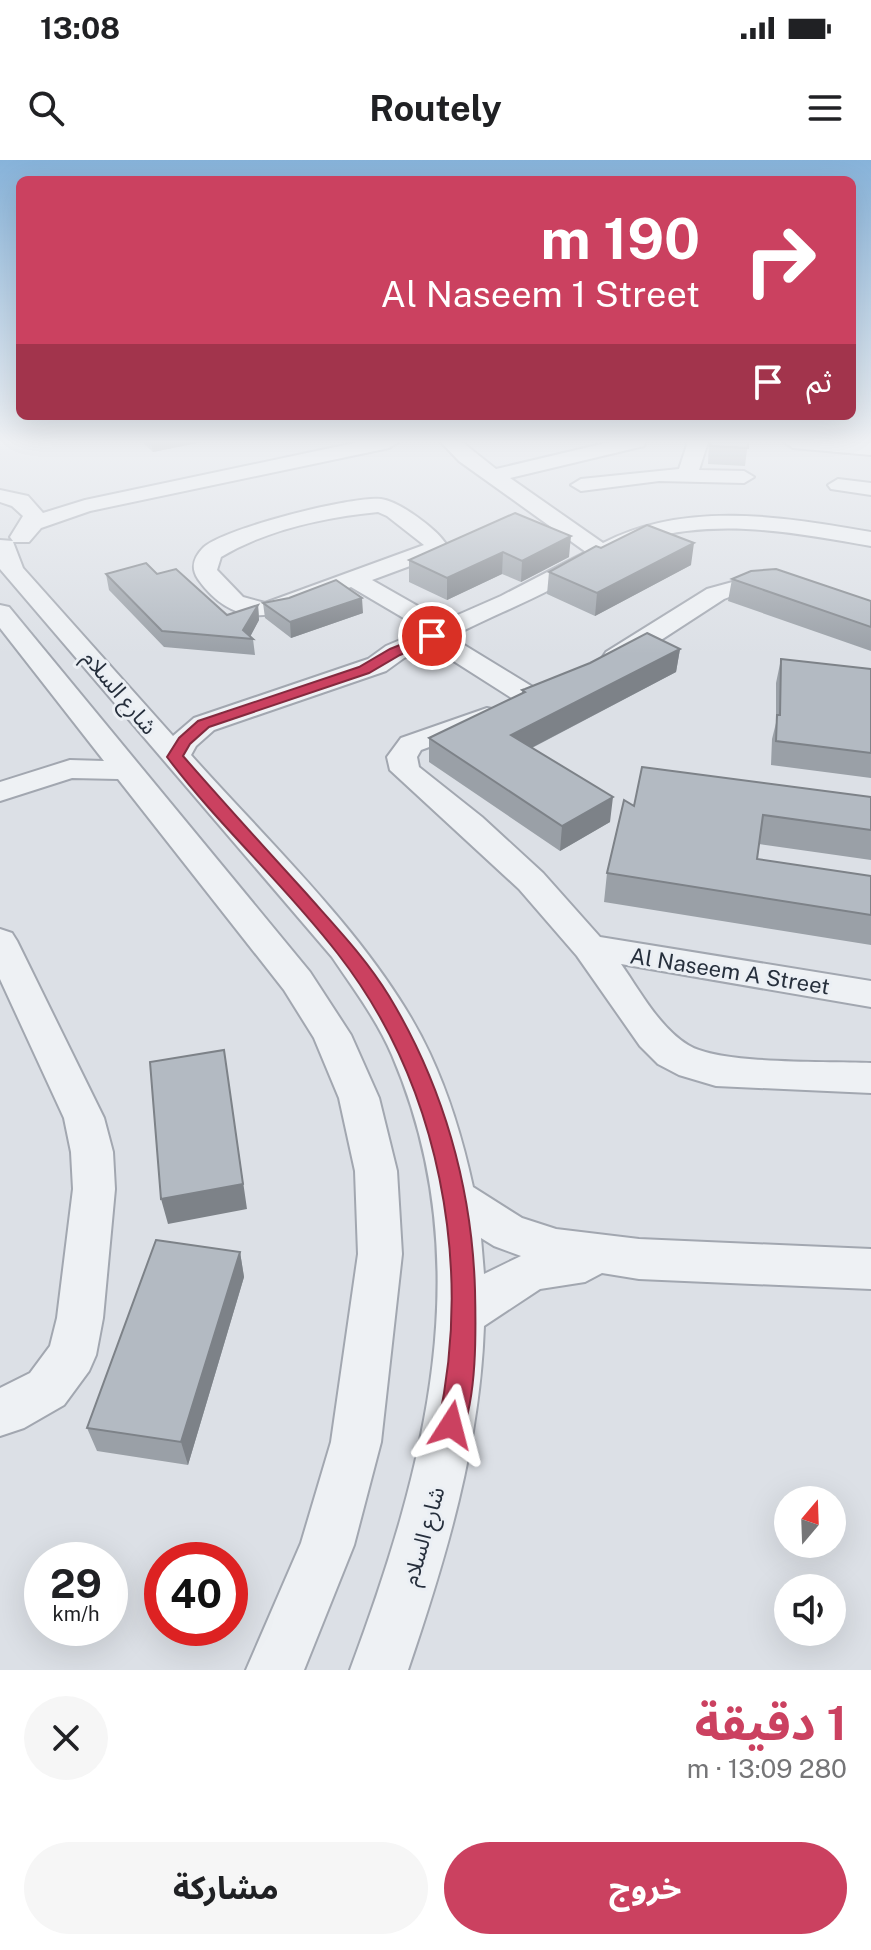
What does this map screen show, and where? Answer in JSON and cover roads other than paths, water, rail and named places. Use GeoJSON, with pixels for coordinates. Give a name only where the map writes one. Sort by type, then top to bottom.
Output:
{"type":"FeatureCollection","features":[{"type":"Feature","properties":{"kind":"street","name":"شارع السلام"},"geometry":{"type":"LineString","coordinates":[[30,512],[34,515],[13,539],[5,555],[12,570],[344,948],[380,998],[412,1056],[437,1123],[462,1240],[463,1314],[456,1401],[436,1497],[405,1603],[379,1670]]}},
{"type":"Feature","properties":{"kind":"street"},"geometry":{"type":"LineString","coordinates":[[13,539],[71,512]]}},
{"type":"Feature","properties":{"kind":"street"},"geometry":{"type":"LineString","coordinates":[[336,512],[234,539],[219,546],[204,564],[205,573],[231,601],[252,610],[281,607],[433,551],[436,544],[396,512]]}},
{"type":"Feature","properties":{"kind":"street"},"geometry":{"type":"LineString","coordinates":[[545,512],[600,551]]}},
{"type":"Feature","properties":{"kind":"street"},"geometry":{"type":"LineString","coordinates":[[175,757],[184,741],[204,724],[341,670],[377,665],[395,652],[510,601],[600,551],[636,535],[707,522],[786,524],[871,539]]}},
{"type":"Feature","properties":{"kind":"street"},"geometry":{"type":"LineString","coordinates":[[356,580],[438,634],[560,684]]}},
{"type":"Feature","properties":{"kind":"street","name":"Al Naseem A Street"},"geometry":{"type":"LineString","coordinates":[[806,586],[768,581],[723,588],[636,647],[560,684],[411,744],[402,757],[405,770],[471,824],[531,881],[589,947],[653,1036],[672,1054],[693,1065],[742,1073],[871,1078]]}},
{"type":"Feature","properties":{"kind":"street","name":"شارع السلام"},"geometry":{"type":"LineString","coordinates":[[0,612],[297,981],[332,1035],[359,1098],[376,1171],[380,1254],[356,1442],[327,1545],[275,1670]]}},
{"type":"Feature","properties":{"kind":"street"},"geometry":{"type":"LineString","coordinates":[[135,708],[173,715],[208,713],[290,689]]}},
{"type":"Feature","properties":{"kind":"street"},"geometry":{"type":"LineString","coordinates":[[1,787],[71,752],[93,727]]}},
{"type":"Feature","properties":{"kind":"street"},"geometry":{"type":"LineString","coordinates":[[1,787],[70,769],[128,770]]}},
{"type":"Feature","properties":{"kind":"street"},"geometry":{"type":"LineString","coordinates":[[0,941],[84,1118],[92,1152],[94,1189],[80,1318],[72,1355],[47,1389],[0,1412]]}},
{"type":"Feature","properties":{"kind":"street","name":"Al Naseem A Street"},"geometry":{"type":"LineString","coordinates":[[589,947],[871,994]]}},
{"type":"Feature","properties":{"kind":"street"},"geometry":{"type":"LineString","coordinates":[[455,1198],[509,1233],[532,1242],[639,1259],[871,1269]]}},
{"type":"Feature","properties":{"kind":"street"},"geometry":{"type":"LineString","coordinates":[[463,1314],[513,1278],[536,1268],[639,1259]]}}]}
